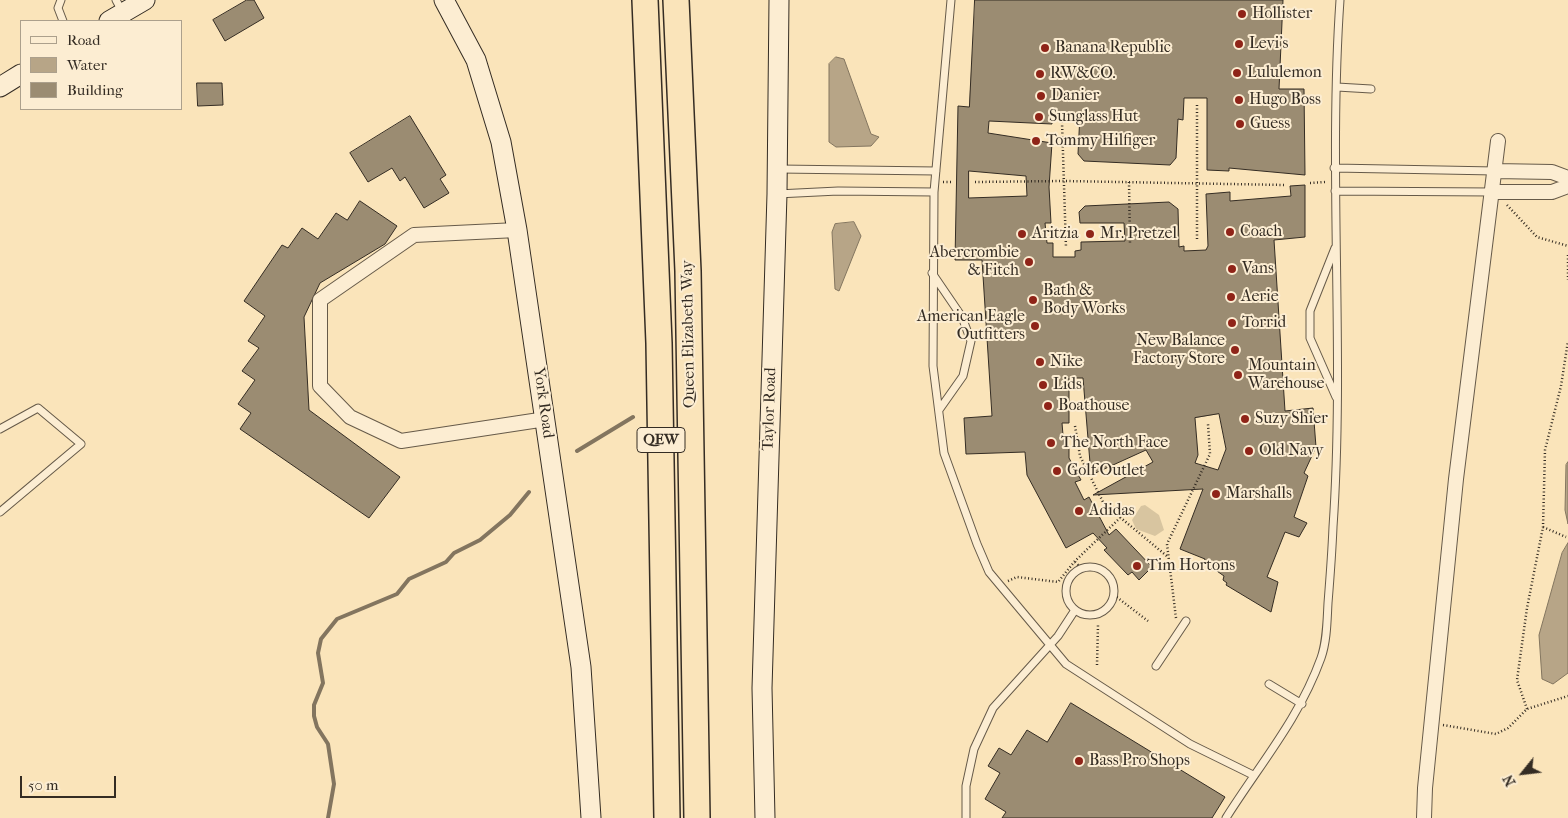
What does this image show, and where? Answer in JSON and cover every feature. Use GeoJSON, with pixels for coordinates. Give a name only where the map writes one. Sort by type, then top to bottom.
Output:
{"type":"FeatureCollection","features":[{"type":"Feature","properties":{"kind":"highway","name":"Queen Elizabeth Way"},"geometry":{"type":"LineString","coordinates":[[644,0],[659,353],[667,818]]}},
{"type":"Feature","properties":{"kind":"highway","name":"Queen Elizabeth Way"},"geometry":{"type":"LineString","coordinates":[[676,0],[688,271],[696,818]]}},
{"type":"Feature","properties":{"kind":"highway"},"geometry":{"type":"LineString","coordinates":[[680,88],[681,0]]}},
{"type":"Feature","properties":{"kind":"main road"},"geometry":{"type":"LineString","coordinates":[[116,11],[145,0]]}},
{"type":"Feature","properties":{"kind":"main road","name":"York Road"},"geometry":{"type":"LineString","coordinates":[[444,0],[476,60],[501,142],[517,230],[581,667],[591,818]]}},
{"type":"Feature","properties":{"kind":"main road","name":"Taylor Road"},"geometry":{"type":"LineString","coordinates":[[766,818],[762,688],[776,194],[779,0]]}},
{"type":"Feature","properties":{"kind":"main road"},"geometry":{"type":"LineString","coordinates":[[0,87],[20,75]]}},
{"type":"Feature","properties":{"kind":"street"},"geometry":{"type":"LineString","coordinates":[[1424,818],[1456,478],[1498,141]]}},
{"type":"Feature","properties":{"kind":"street"},"geometry":{"type":"LineString","coordinates":[[1495,171],[1552,172],[1568,178]]}},
{"type":"Feature","properties":{"kind":"street"},"geometry":{"type":"LineString","coordinates":[[1492,192],[1552,192],[1568,186]]}},
{"type":"Feature","properties":{"kind":"street"},"geometry":{"type":"LineString","coordinates":[[517,230],[414,235],[320,300],[320,386],[350,417],[401,442],[546,419]]}},
{"type":"Feature","properties":{"kind":"lane"},"geometry":{"type":"LineString","coordinates":[[61,0],[58,8],[63,20]]}},
{"type":"Feature","properties":{"kind":"lane"},"geometry":{"type":"LineString","coordinates":[[951,0],[934,192],[932,273],[933,366],[944,453],[977,544],[989,572],[1066,664],[1174,733],[1253,775]]}},
{"type":"Feature","properties":{"kind":"lane"},"geometry":{"type":"LineString","coordinates":[[1226,818],[1253,775],[1287,730],[1302,704],[1322,657],[1327,628],[1335,498],[1337,399],[1334,168],[1340,0]]}},
{"type":"Feature","properties":{"kind":"lane"},"geometry":{"type":"LineString","coordinates":[[1336,87],[1371,89]]}},
{"type":"Feature","properties":{"kind":"lane"},"geometry":{"type":"LineString","coordinates":[[1334,168],[1495,171]]}},
{"type":"Feature","properties":{"kind":"lane"},"geometry":{"type":"LineString","coordinates":[[776,170],[936,171]]}},
{"type":"Feature","properties":{"kind":"lane"},"geometry":{"type":"LineString","coordinates":[[776,194],[838,191],[934,192]]}},
{"type":"Feature","properties":{"kind":"lane"},"geometry":{"type":"LineString","coordinates":[[1335,192],[1492,192]]}},
{"type":"Feature","properties":{"kind":"lane"},"geometry":{"type":"LineString","coordinates":[[1336,246],[1310,312],[1310,338],[1337,399]]}},
{"type":"Feature","properties":{"kind":"lane"},"geometry":{"type":"LineString","coordinates":[[932,273],[962,317],[971,341],[962,376],[939,410]]}},
{"type":"Feature","properties":{"kind":"lane"},"geometry":{"type":"LineString","coordinates":[[0,429],[38,408],[81,444],[0,512]]}},
{"type":"Feature","properties":{"kind":"lane"},"geometry":{"type":"LineString","coordinates":[[1088,567],[1102,570],[1112,581],[1114,595],[1111,603],[1099,614],[1090,615],[1075,610],[1066,599],[1066,584],[1074,572],[1081,568],[1088,567]]}},
{"type":"Feature","properties":{"kind":"lane"},"geometry":{"type":"LineString","coordinates":[[966,818],[966,786],[974,749],[993,708],[1058,636],[1075,610]]}},
{"type":"Feature","properties":{"kind":"lane"},"geometry":{"type":"LineString","coordinates":[[1156,666],[1186,621]]}},
{"type":"Feature","properties":{"kind":"lane"},"geometry":{"type":"LineString","coordinates":[[1269,684],[1302,704]]}},
{"type":"Feature","properties":{"kind":"path"},"geometry":{"type":"LineString","coordinates":[[1197,105],[1197,239]]}},
{"type":"Feature","properties":{"kind":"path"},"geometry":{"type":"LineString","coordinates":[[1062,122],[1066,248]]}},
{"type":"Feature","properties":{"kind":"path"},"geometry":{"type":"LineString","coordinates":[[976,182],[1064,181],[1284,185]]}},
{"type":"Feature","properties":{"kind":"path"},"geometry":{"type":"LineString","coordinates":[[1310,183],[1335,181]]}},
{"type":"Feature","properties":{"kind":"path"},"geometry":{"type":"LineString","coordinates":[[1129,182],[1130,244]]}},
{"type":"Feature","properties":{"kind":"path"},"geometry":{"type":"LineString","coordinates":[[1506,204],[1536,237],[1568,246]]}},
{"type":"Feature","properties":{"kind":"path"},"geometry":{"type":"LineString","coordinates":[[1568,255],[1568,280]]}},
{"type":"Feature","properties":{"kind":"path"},"geometry":{"type":"LineString","coordinates":[[1527,709],[1517,680],[1527,608],[1543,527],[1545,450],[1561,386],[1568,341]]}},
{"type":"Feature","properties":{"kind":"path"},"geometry":{"type":"LineString","coordinates":[[1177,620],[1167,544],[1210,454],[1208,424]]}},
{"type":"Feature","properties":{"kind":"path"},"geometry":{"type":"LineString","coordinates":[[1075,426],[1080,456],[1104,504],[1169,558]]}},
{"type":"Feature","properties":{"kind":"path"},"geometry":{"type":"LineString","coordinates":[[1000,585],[1016,577],[1058,582],[1075,561],[1120,518]]}},
{"type":"Feature","properties":{"kind":"path"},"geometry":{"type":"LineString","coordinates":[[1543,527],[1566,537]]}},
{"type":"Feature","properties":{"kind":"path"},"geometry":{"type":"LineString","coordinates":[[1075,561],[1081,568]]}},
{"type":"Feature","properties":{"kind":"path"},"geometry":{"type":"LineString","coordinates":[[1114,595],[1148,621]]}},
{"type":"Feature","properties":{"kind":"path"},"geometry":{"type":"LineString","coordinates":[[1097,665],[1098,625]]}},
{"type":"Feature","properties":{"kind":"path"},"geometry":{"type":"LineString","coordinates":[[1432,724],[1496,734],[1508,728],[1527,709],[1568,696]]}},
{"type":"Feature","properties":{"kind":"shaded area"},"geometry":{"type":"Polygon","coordinates":[[[1145,505],[1159,515],[1164,530],[1155,536],[1136,529],[1132,520],[1141,506],[1145,505]]]}},
{"type":"Feature","properties":{"kind":"water"},"geometry":{"type":"Polygon","coordinates":[[[836,57],[844,59],[871,134],[879,137],[871,146],[836,147],[829,142],[829,64],[836,57]]]}},
{"type":"Feature","properties":{"kind":"water"},"geometry":{"type":"Polygon","coordinates":[[[854,222],[861,236],[839,291],[835,289],[832,232],[835,224],[854,222]]]}},
{"type":"Feature","properties":{"kind":"water"},"geometry":{"type":"Polygon","coordinates":[[[1568,462],[1568,524],[1565,510],[1566,465],[1568,462]]]}},
{"type":"Feature","properties":{"kind":"water"},"geometry":{"type":"Polygon","coordinates":[[[1568,543],[1568,673],[1553,684],[1542,679],[1539,635],[1562,553],[1568,543]]]}},
{"type":"Feature","properties":{"kind":"building"},"geometry":{"type":"Polygon","coordinates":[[[247,0],[254,0],[264,18],[225,41],[213,20],[247,0]]]}},
{"type":"Feature","properties":{"kind":"building"},"geometry":{"type":"Polygon","coordinates":[[[975,0],[1283,0],[1279,89],[1304,89],[1305,175],[1229,168],[1229,171],[1207,170],[1207,98],[1184,98],[1183,120],[1178,119],[1176,158],[1170,165],[1084,161],[1078,154],[1080,114],[1051,113],[1052,124],[989,121],[988,133],[1052,143],[1049,187],[1051,223],[1045,223],[1047,243],[1053,243],[1053,257],[1075,257],[1075,251],[1081,250],[1081,242],[1125,241],[1124,223],[1080,223],[1079,212],[1085,206],[1169,202],[1178,209],[1179,247],[1184,246],[1184,251],[1206,250],[1208,246],[1206,194],[1230,192],[1230,201],[1291,196],[1290,186],[1305,185],[1305,237],[1274,240],[1285,411],[1313,408],[1316,447],[1304,473],[1308,476],[1294,517],[1307,523],[1299,537],[1285,532],[1267,577],[1278,582],[1271,612],[1226,585],[1227,583],[1223,580],[1224,576],[1204,562],[1205,559],[1180,549],[1203,489],[1093,495],[1153,462],[1146,450],[1091,475],[1083,378],[1069,378],[1069,423],[1062,423],[1064,447],[1069,448],[1069,458],[1081,480],[1075,482],[1084,500],[1089,497],[1109,535],[1116,529],[1152,567],[1139,580],[1132,572],[1128,575],[1104,550],[1107,548],[1093,533],[1066,548],[1027,475],[1025,452],[966,454],[964,418],[992,416],[982,260],[955,260],[958,106],[969,107],[975,0]],[[969,171],[969,198],[1027,196],[1026,176],[969,171]],[[1219,414],[1195,418],[1198,455],[1195,463],[1218,470],[1226,449],[1219,414]]]}},
{"type":"Feature","properties":{"kind":"building"},"geometry":{"type":"Polygon","coordinates":[[[197,83],[222,83],[223,105],[198,106],[197,83]]]}},
{"type":"Feature","properties":{"kind":"building"},"geometry":{"type":"Polygon","coordinates":[[[410,116],[446,175],[440,179],[449,193],[424,208],[405,177],[400,181],[392,168],[368,182],[350,153],[410,116]]]}},
{"type":"Feature","properties":{"kind":"building"},"geometry":{"type":"Polygon","coordinates":[[[360,201],[397,226],[385,244],[320,283],[304,317],[309,410],[400,477],[369,518],[240,429],[251,413],[238,404],[255,380],[242,371],[259,348],[248,341],[265,316],[244,301],[282,245],[288,248],[302,228],[318,239],[336,213],[347,220],[360,201]]]}},
{"type":"Feature","properties":{"kind":"building","name":"Bass Pro Shops"},"geometry":{"type":"Polygon","coordinates":[[[1071,703],[1225,797],[1212,818],[1002,818],[1006,812],[985,799],[1000,773],[988,766],[999,748],[1011,755],[1027,730],[1047,742],[1071,703]]]}},
{"type":"Feature","properties":{"kind":"waterway"},"geometry":{"type":"LineString","coordinates":[[577,451],[633,417]]}},
{"type":"Feature","properties":{"kind":"waterway"},"geometry":{"type":"LineString","coordinates":[[328,818],[334,784],[328,744],[317,727],[314,716],[314,705],[323,683],[318,653],[321,639],[337,619],[397,594],[409,579],[446,562],[454,553],[480,540],[510,515],[529,492]]}},
{"type":"Feature","properties":{"kind":"place","name":"Hollister"},"geometry":{"type":"Point","coordinates":[1242,14]}},
{"type":"Feature","properties":{"kind":"place","name":"Levi's"},"geometry":{"type":"Point","coordinates":[1239,44]}},
{"type":"Feature","properties":{"kind":"place","name":"Banana Republic"},"geometry":{"type":"Point","coordinates":[1045,48]}},
{"type":"Feature","properties":{"kind":"place","name":"Lululemon"},"geometry":{"type":"Point","coordinates":[1237,73]}},
{"type":"Feature","properties":{"kind":"place","name":"RW&CO."},"geometry":{"type":"Point","coordinates":[1040,74]}},
{"type":"Feature","properties":{"kind":"place","name":"Danier"},"geometry":{"type":"Point","coordinates":[1041,96]}},
{"type":"Feature","properties":{"kind":"place","name":"Hugo Boss"},"geometry":{"type":"Point","coordinates":[1239,100]}},
{"type":"Feature","properties":{"kind":"place","name":"Sunglass Hut"},"geometry":{"type":"Point","coordinates":[1039,117]}},
{"type":"Feature","properties":{"kind":"place","name":"Guess"},"geometry":{"type":"Point","coordinates":[1240,124]}},
{"type":"Feature","properties":{"kind":"place","name":"Tommy Hilfiger"},"geometry":{"type":"Point","coordinates":[1036,141]}},
{"type":"Feature","properties":{"kind":"place","name":"Coach"},"geometry":{"type":"Point","coordinates":[1230,232]}},
{"type":"Feature","properties":{"kind":"place","name":"Aritzia"},"geometry":{"type":"Point","coordinates":[1022,234]}},
{"type":"Feature","properties":{"kind":"place","name":"Mr. Pretzel"},"geometry":{"type":"Point","coordinates":[1090,234]}},
{"type":"Feature","properties":{"kind":"place","name":"Abercrombie & Fitch"},"geometry":{"type":"Point","coordinates":[1029,262]}},
{"type":"Feature","properties":{"kind":"place","name":"Vans"},"geometry":{"type":"Point","coordinates":[1232,269]}},
{"type":"Feature","properties":{"kind":"place","name":"Aerie"},"geometry":{"type":"Point","coordinates":[1231,297]}},
{"type":"Feature","properties":{"kind":"place","name":"Bath & Body Works"},"geometry":{"type":"Point","coordinates":[1033,300]}},
{"type":"Feature","properties":{"kind":"place","name":"Torrid"},"geometry":{"type":"Point","coordinates":[1232,323]}},
{"type":"Feature","properties":{"kind":"place","name":"American Eagle Outfitters"},"geometry":{"type":"Point","coordinates":[1035,326]}},
{"type":"Feature","properties":{"kind":"place","name":"New Balance Factory Store"},"geometry":{"type":"Point","coordinates":[1235,350]}},
{"type":"Feature","properties":{"kind":"place","name":"Nike"},"geometry":{"type":"Point","coordinates":[1040,362]}},
{"type":"Feature","properties":{"kind":"place","name":"Mountain Warehouse"},"geometry":{"type":"Point","coordinates":[1238,375]}},
{"type":"Feature","properties":{"kind":"place","name":"Lids"},"geometry":{"type":"Point","coordinates":[1043,385]}},
{"type":"Feature","properties":{"kind":"place","name":"Boathouse"},"geometry":{"type":"Point","coordinates":[1048,406]}},
{"type":"Feature","properties":{"kind":"place","name":"Suzy Shier"},"geometry":{"type":"Point","coordinates":[1245,419]}},
{"type":"Feature","properties":{"kind":"place","name":"The North Face"},"geometry":{"type":"Point","coordinates":[1051,443]}},
{"type":"Feature","properties":{"kind":"place","name":"Old Navy"},"geometry":{"type":"Point","coordinates":[1249,451]}},
{"type":"Feature","properties":{"kind":"place","name":"Golf Outlet"},"geometry":{"type":"Point","coordinates":[1057,471]}},
{"type":"Feature","properties":{"kind":"place","name":"Marshalls"},"geometry":{"type":"Point","coordinates":[1216,494]}},
{"type":"Feature","properties":{"kind":"place","name":"Adidas"},"geometry":{"type":"Point","coordinates":[1079,511]}},
{"type":"Feature","properties":{"kind":"place","name":"Tim Hortons"},"geometry":{"type":"Point","coordinates":[1137,566]}},
{"type":"Feature","properties":{"kind":"place","name":"Bass Pro Shops"},"geometry":{"type":"Point","coordinates":[1079,761]}}]}
